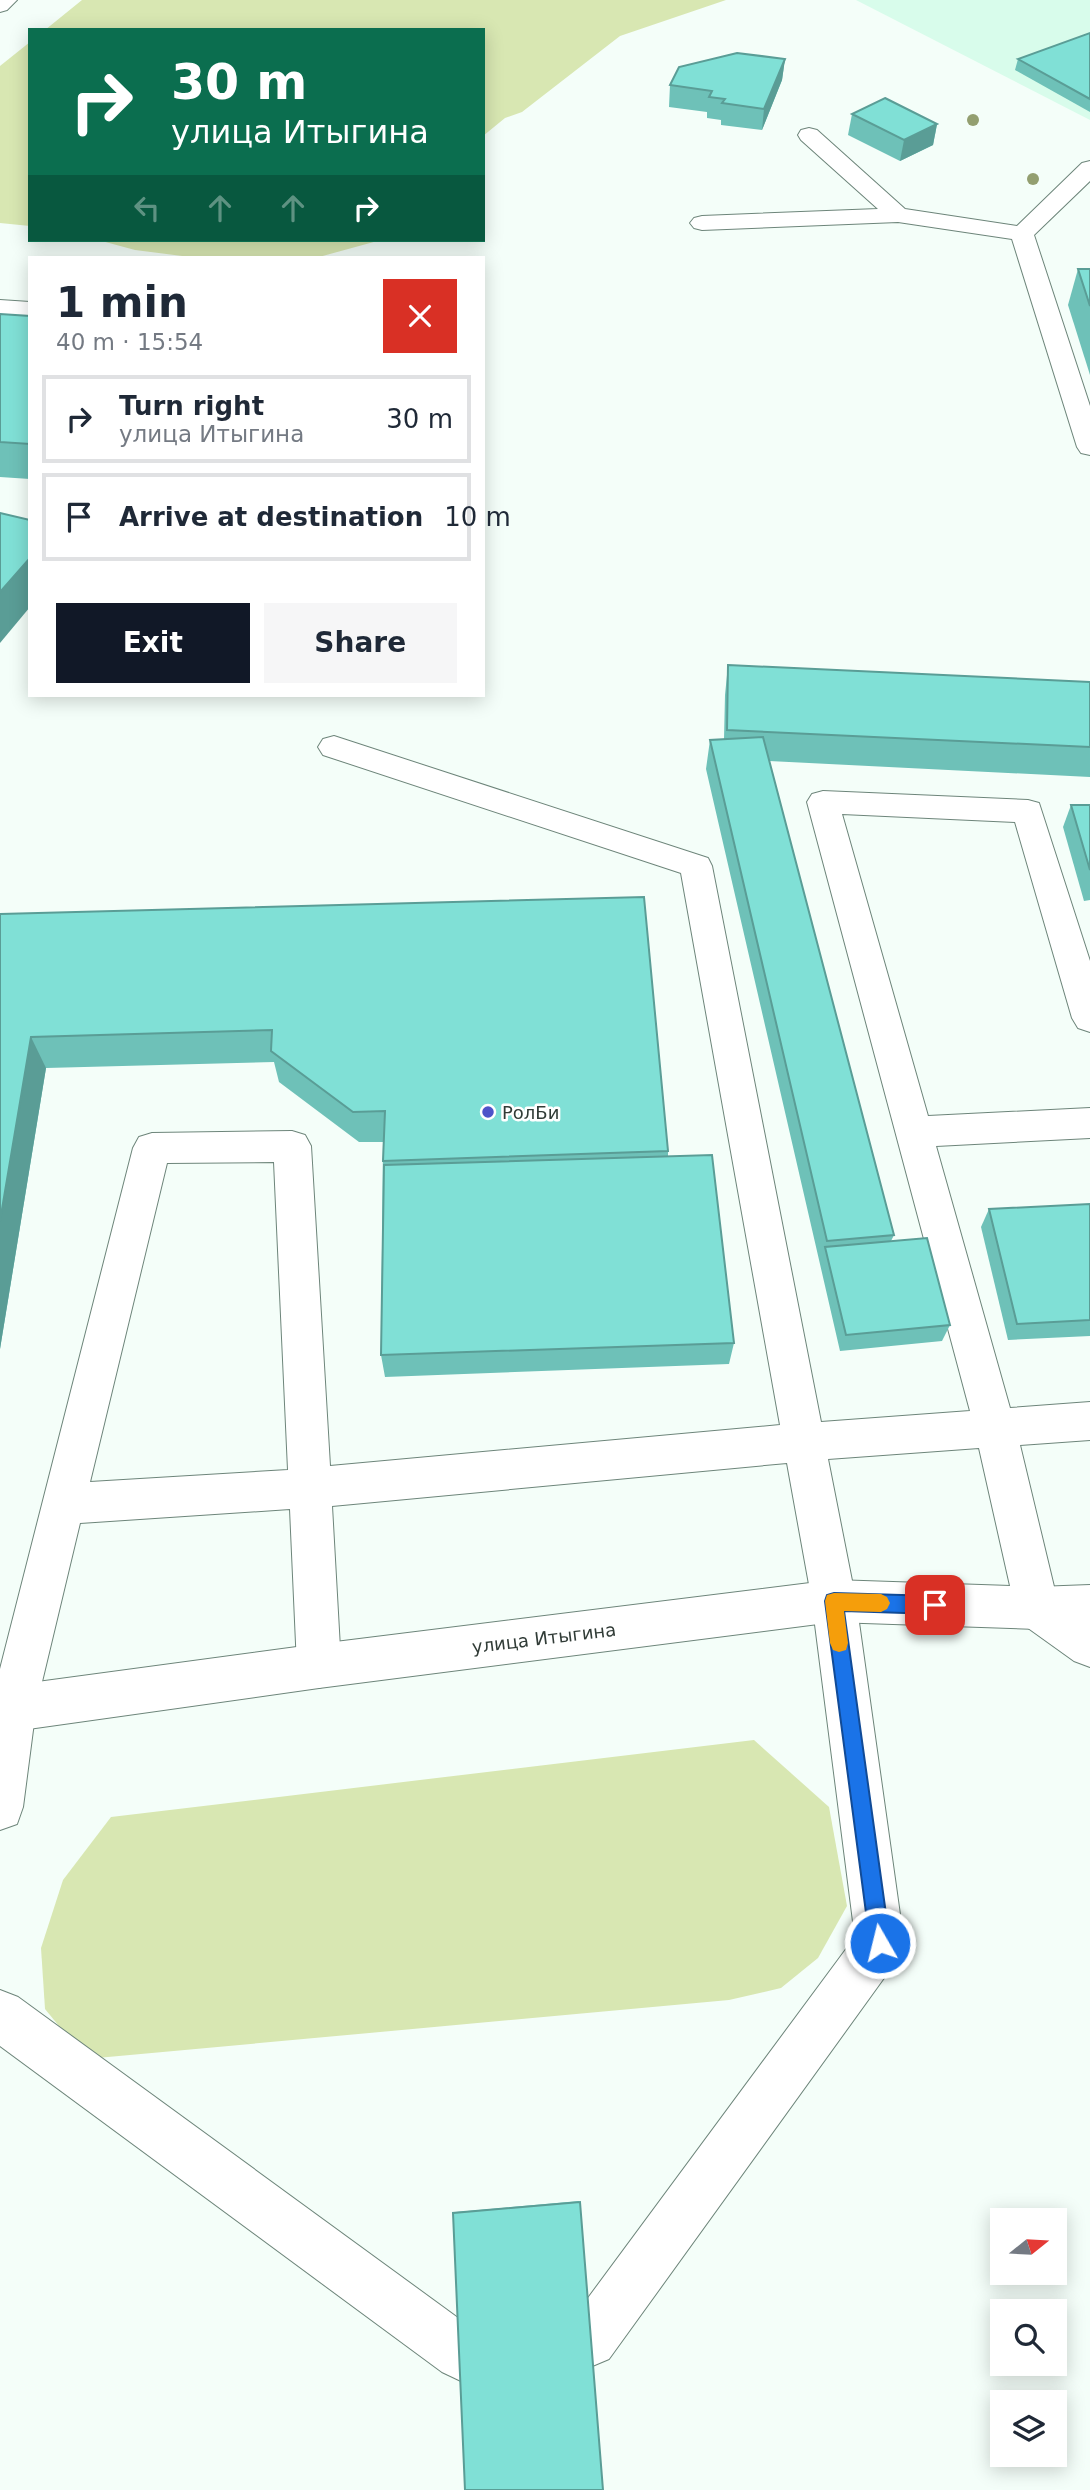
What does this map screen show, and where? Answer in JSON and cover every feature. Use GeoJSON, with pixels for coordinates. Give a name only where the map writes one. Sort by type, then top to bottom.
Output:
{"type":"FeatureCollection","features":[{"type":"Feature","properties":{"kind":"main road"},"geometry":{"type":"LineString","coordinates":[[0,6],[7,0]]}},
{"type":"Feature","properties":{"kind":"main road"},"geometry":{"type":"LineString","coordinates":[[809,135],[898,215]]}},
{"type":"Feature","properties":{"kind":"main road"},"geometry":{"type":"LineString","coordinates":[[1022,234],[1090,168]]}},
{"type":"Feature","properties":{"kind":"main road"},"geometry":{"type":"LineString","coordinates":[[702,223],[898,215],[1022,234]]}},
{"type":"Feature","properties":{"kind":"main road"},"geometry":{"type":"LineString","coordinates":[[1022,234],[1090,447]]}},
{"type":"Feature","properties":{"kind":"main road"},"geometry":{"type":"LineString","coordinates":[[0,307],[28,309]]}},
{"type":"Feature","properties":{"kind":"main road"},"geometry":{"type":"LineString","coordinates":[[334,747],[696,866],[834,1601],[880,1943],[590,2340]]}},
{"type":"Feature","properties":{"kind":"main road"},"geometry":{"type":"LineString","coordinates":[[1090,1018],[1028,811],[823,802],[995,1426],[1037,1608],[1090,1645]]}},
{"type":"Feature","properties":{"kind":"main road"},"geometry":{"type":"LineString","coordinates":[[914,1132],[1090,1123]]}},
{"type":"Feature","properties":{"kind":"main road"},"geometry":{"type":"LineString","coordinates":[[0,1807],[7,1709],[63,1504],[152,1148],[292,1146],[319,1666]]}},
{"type":"Feature","properties":{"kind":"main road"},"geometry":{"type":"LineString","coordinates":[[63,1504],[310,1488],[804,1442],[995,1426],[1090,1422]]}},
{"type":"Feature","properties":{"kind":"main road","name":"улица Итыгина"},"geometry":{"type":"LineString","coordinates":[[7,1709],[319,1666],[834,1601],[1037,1608],[1090,1606]]}},
{"type":"Feature","properties":{"kind":"main road"},"geometry":{"type":"LineString","coordinates":[[0,2015],[461,2353]]}},
{"type":"Feature","properties":{"kind":"shaded area"},"geometry":{"type":"Polygon","coordinates":[[[856,0],[1090,0],[1090,120],[856,0]]]}},
{"type":"Feature","properties":{"kind":"green space"},"geometry":{"type":"Polygon","coordinates":[[[82,0],[726,0],[620,36],[522,112],[505,118],[485,134],[485,28],[47,28],[82,0]]]}},
{"type":"Feature","properties":{"kind":"green space"},"geometry":{"type":"Polygon","coordinates":[[[28,44],[28,226],[0,223],[0,66],[28,44]]]}},
{"type":"Feature","properties":{"kind":"green space"},"geometry":{"type":"Polygon","coordinates":[[[105,242],[374,242],[323,256],[182,256],[135,250],[105,242]]]}},
{"type":"Feature","properties":{"kind":"green space"},"geometry":{"type":"Polygon","coordinates":[[[754,1740],[829,1807],[847,1906],[818,1958],[781,1988],[729,2000],[86,2059],[45,2009],[41,1948],[63,1880],[111,1817],[754,1740]]]}},
{"type":"Feature","properties":{"kind":"building"},"geometry":{"type":"Polygon","coordinates":[[[1090,33],[1090,99],[1018,59],[1090,33]]]}},
{"type":"Feature","properties":{"kind":"building"},"geometry":{"type":"Polygon","coordinates":[[[737,53],[785,59],[764,109],[722,103],[725,99],[709,97],[712,91],[670,85],[679,67],[737,53]]]}},
{"type":"Feature","properties":{"kind":"building"},"geometry":{"type":"Polygon","coordinates":[[[885,98],[937,124],[904,140],[852,114],[885,98]]]}},
{"type":"Feature","properties":{"kind":"building"},"geometry":{"type":"Polygon","coordinates":[[[1078,269],[1090,269],[1090,306],[1078,269]]]}},
{"type":"Feature","properties":{"kind":"building"},"geometry":{"type":"Polygon","coordinates":[[[0,314],[28,316],[28,444],[0,442],[0,314]]]}},
{"type":"Feature","properties":{"kind":"building"},"geometry":{"type":"Polygon","coordinates":[[[0,513],[28,520],[28,560],[0,592],[0,513]]]}},
{"type":"Feature","properties":{"kind":"building"},"geometry":{"type":"Polygon","coordinates":[[[728,665],[1090,682],[1090,747],[727,730],[728,665]]]}},
{"type":"Feature","properties":{"kind":"building"},"geometry":{"type":"Polygon","coordinates":[[[763,737],[894,1235],[827,1241],[710,740],[763,737]]]}},
{"type":"Feature","properties":{"kind":"building"},"geometry":{"type":"Polygon","coordinates":[[[1071,805],[1090,805],[1090,870],[1071,805]]]}},
{"type":"Feature","properties":{"kind":"building","name":"РолБи"},"geometry":{"type":"Polygon","coordinates":[[[644,897],[668,1151],[383,1161],[385,1111],[353,1112],[271,1051],[272,1030],[31,1037],[0,1221],[0,914],[644,897]]]}},
{"type":"Feature","properties":{"kind":"building"},"geometry":{"type":"Polygon","coordinates":[[[712,1155],[734,1343],[381,1355],[384,1165],[712,1155]]]}},
{"type":"Feature","properties":{"kind":"building"},"geometry":{"type":"Polygon","coordinates":[[[1090,1204],[1090,1320],[1017,1324],[989,1209],[1090,1204]]]}},
{"type":"Feature","properties":{"kind":"building"},"geometry":{"type":"Polygon","coordinates":[[[927,1238],[950,1325],[846,1335],[825,1247],[927,1238]]]}},
{"type":"Feature","properties":{"kind":"building"},"geometry":{"type":"Polygon","coordinates":[[[580,2202],[603,2490],[465,2490],[453,2213],[580,2202]]]}},
{"type":"Feature","properties":{"kind":"slow traffic"},"geometry":{"type":"LineString","coordinates":[[839,1643],[834,1601],[881,1603]]}},
{"type":"Feature","properties":{"kind":"place","name":"РолБи"},"geometry":{"type":"Point","coordinates":[488,1112]}},
{"type":"Feature","properties":{"kind":"route"},"geometry":{"type":"LineString","coordinates":[[880,1943],[834,1601],[935,1605]]}}]}
